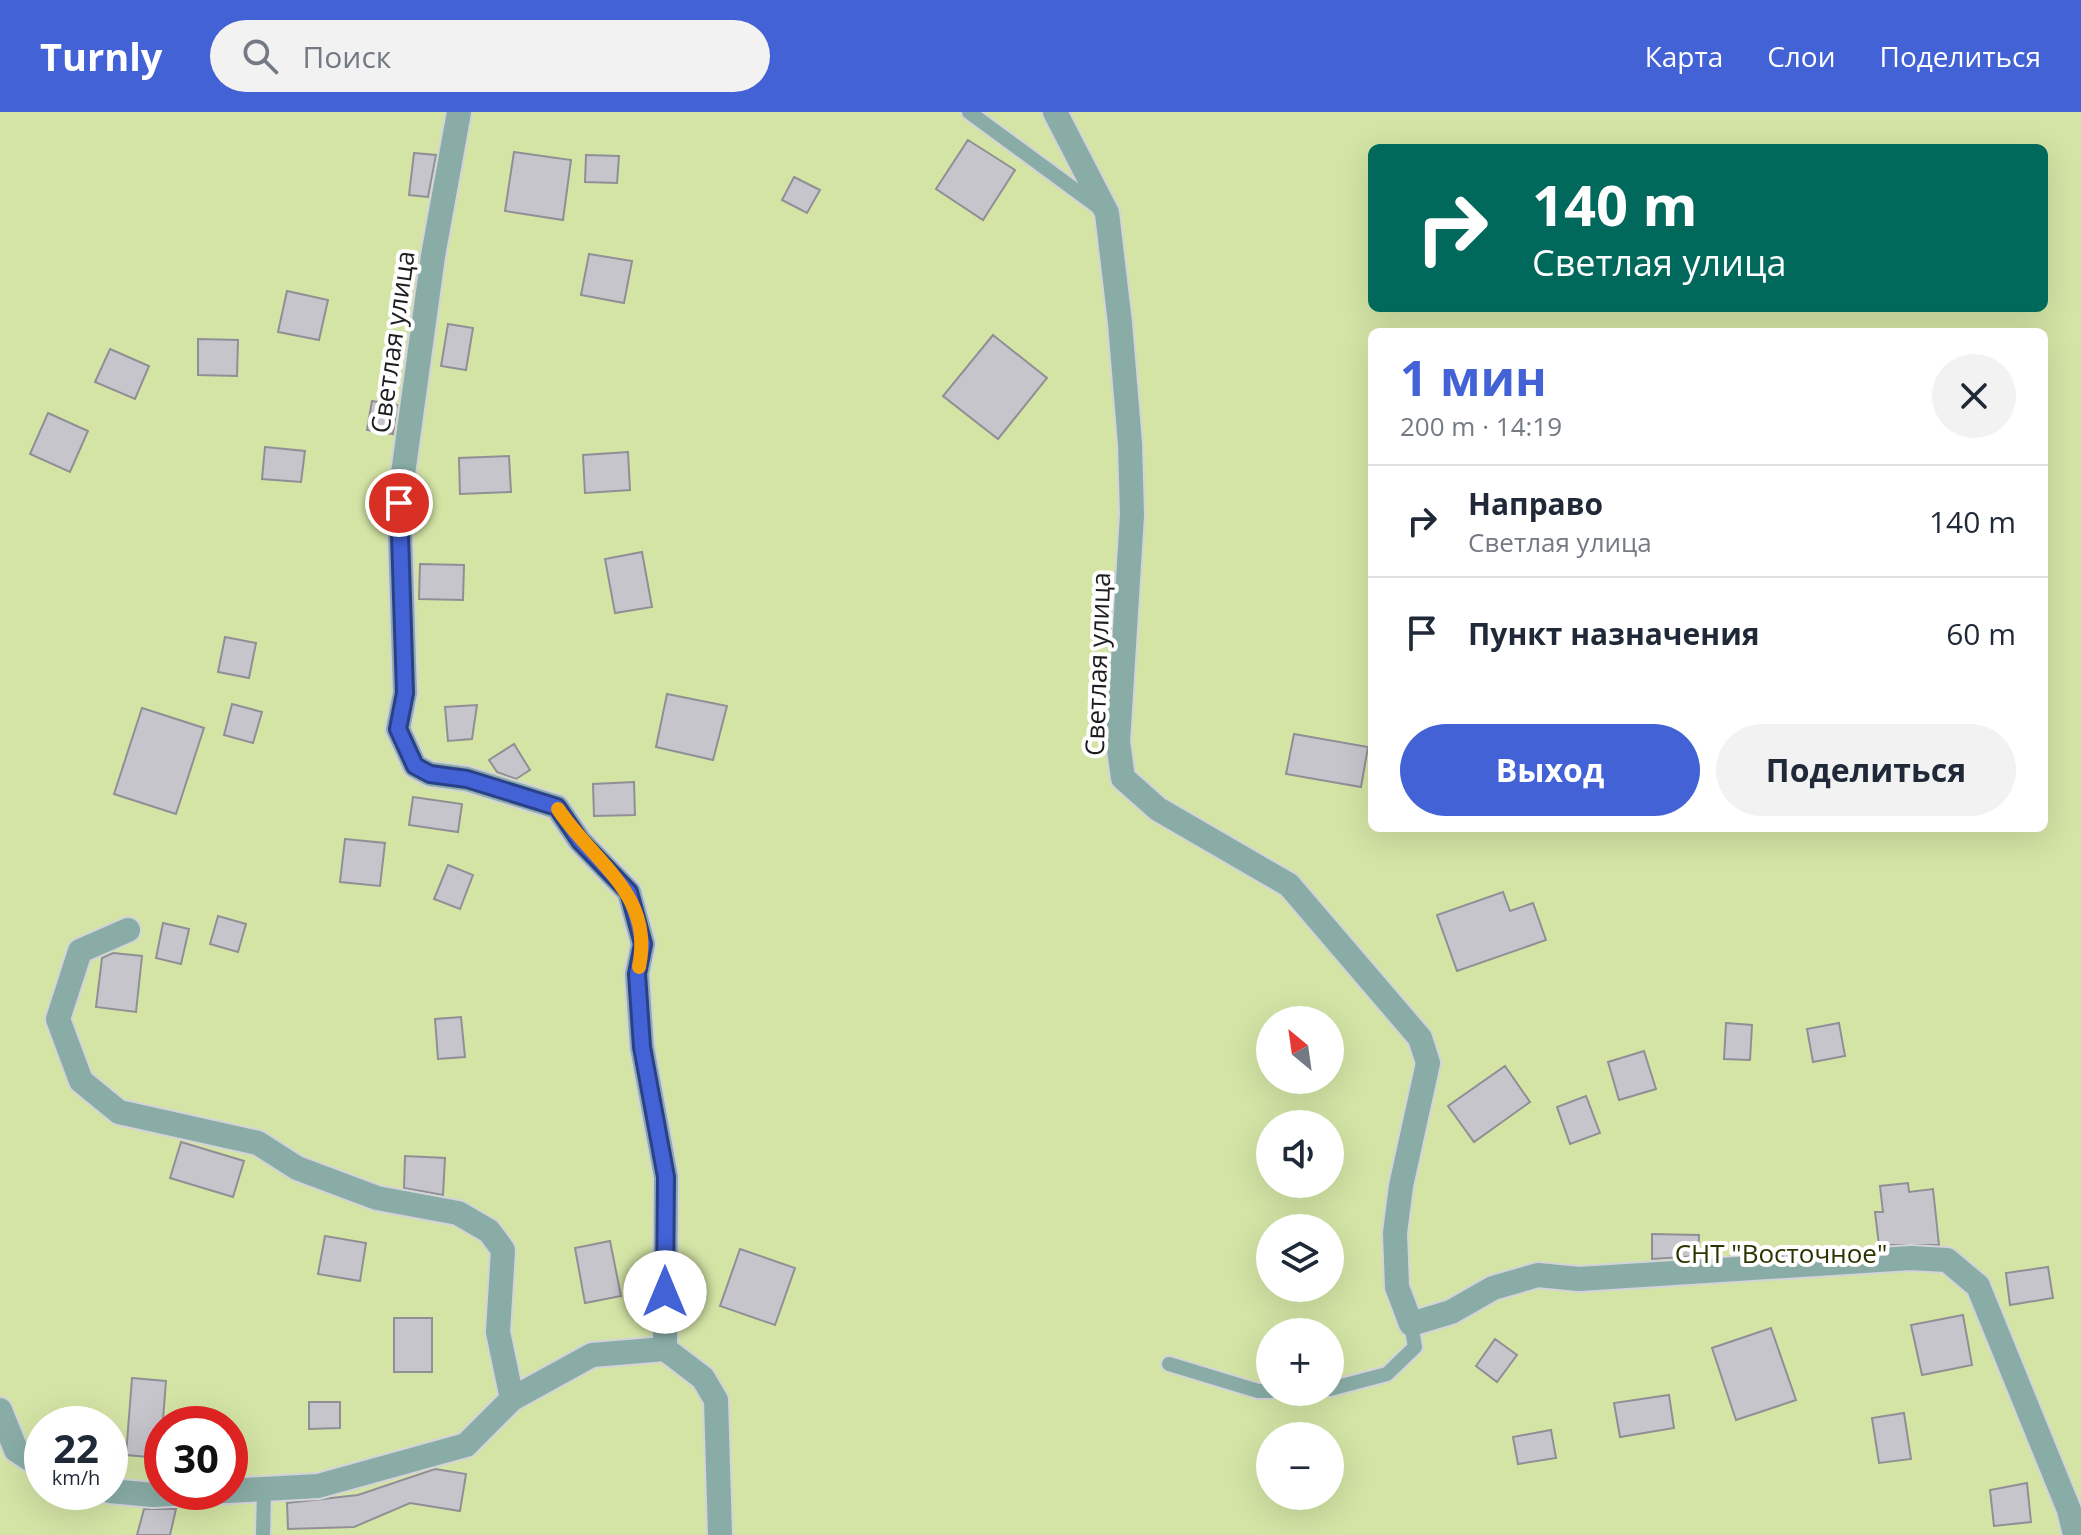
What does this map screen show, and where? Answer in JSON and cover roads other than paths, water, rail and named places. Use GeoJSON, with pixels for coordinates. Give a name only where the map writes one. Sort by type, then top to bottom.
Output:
{"type":"FeatureCollection","features":[{"type":"Feature","properties":{"kind":"street","name":"Светлая улица"},"geometry":{"type":"LineString","coordinates":[[459,112],[433,256],[399,503],[405,693],[398,729],[415,766],[430,774],[467,779],[557,807],[580,841],[629,892],[643,944],[637,974],[642,1047],[666,1177],[665,1349]]}},
{"type":"Feature","properties":{"kind":"street","name":"Светлая улица"},"geometry":{"type":"LineString","coordinates":[[1055,112],[1107,213],[1130,444],[1132,515],[1118,742],[1123,778],[1158,809],[1289,885],[1420,1038],[1428,1063],[1401,1186],[1395,1233],[1397,1287],[1411,1324]]}},
{"type":"Feature","properties":{"kind":"street"},"geometry":{"type":"LineString","coordinates":[[128,930],[80,951],[58,1019],[81,1081],[119,1112],[258,1143],[297,1168],[377,1198],[458,1213],[489,1231],[503,1250],[498,1332],[512,1399]]}},
{"type":"Feature","properties":{"kind":"street"},"geometry":{"type":"LineString","coordinates":[[1411,1324],[1451,1312],[1493,1288],[1538,1275],[1579,1279],[1911,1258],[1947,1260],[1978,1286],[2069,1510],[2075,1535]]}},
{"type":"Feature","properties":{"kind":"street"},"geometry":{"type":"LineString","coordinates":[[128,1493],[153,1495],[318,1486],[466,1445],[512,1399],[592,1355],[665,1349],[703,1378],[716,1400],[720,1535]]}},
{"type":"Feature","properties":{"kind":"street"},"geometry":{"type":"LineString","coordinates":[[0,1410],[16,1450],[24,1455]]}},
{"type":"Feature","properties":{"kind":"lane"},"geometry":{"type":"LineString","coordinates":[[969,112],[1107,213]]}},
{"type":"Feature","properties":{"kind":"lane"},"geometry":{"type":"LineString","coordinates":[[1344,1385],[1387,1374],[1415,1347],[1411,1324]]}},
{"type":"Feature","properties":{"kind":"lane"},"geometry":{"type":"LineString","coordinates":[[1169,1364],[1256,1390]]}},
{"type":"Feature","properties":{"kind":"lane"},"geometry":{"type":"LineString","coordinates":[[263,1535],[264,1491]]}},
{"type":"Feature","properties":{"kind":"park label","name":"СНТ \"Восточное\""},"geometry":{"type":"Point","coordinates":[1781,1254]}}]}
